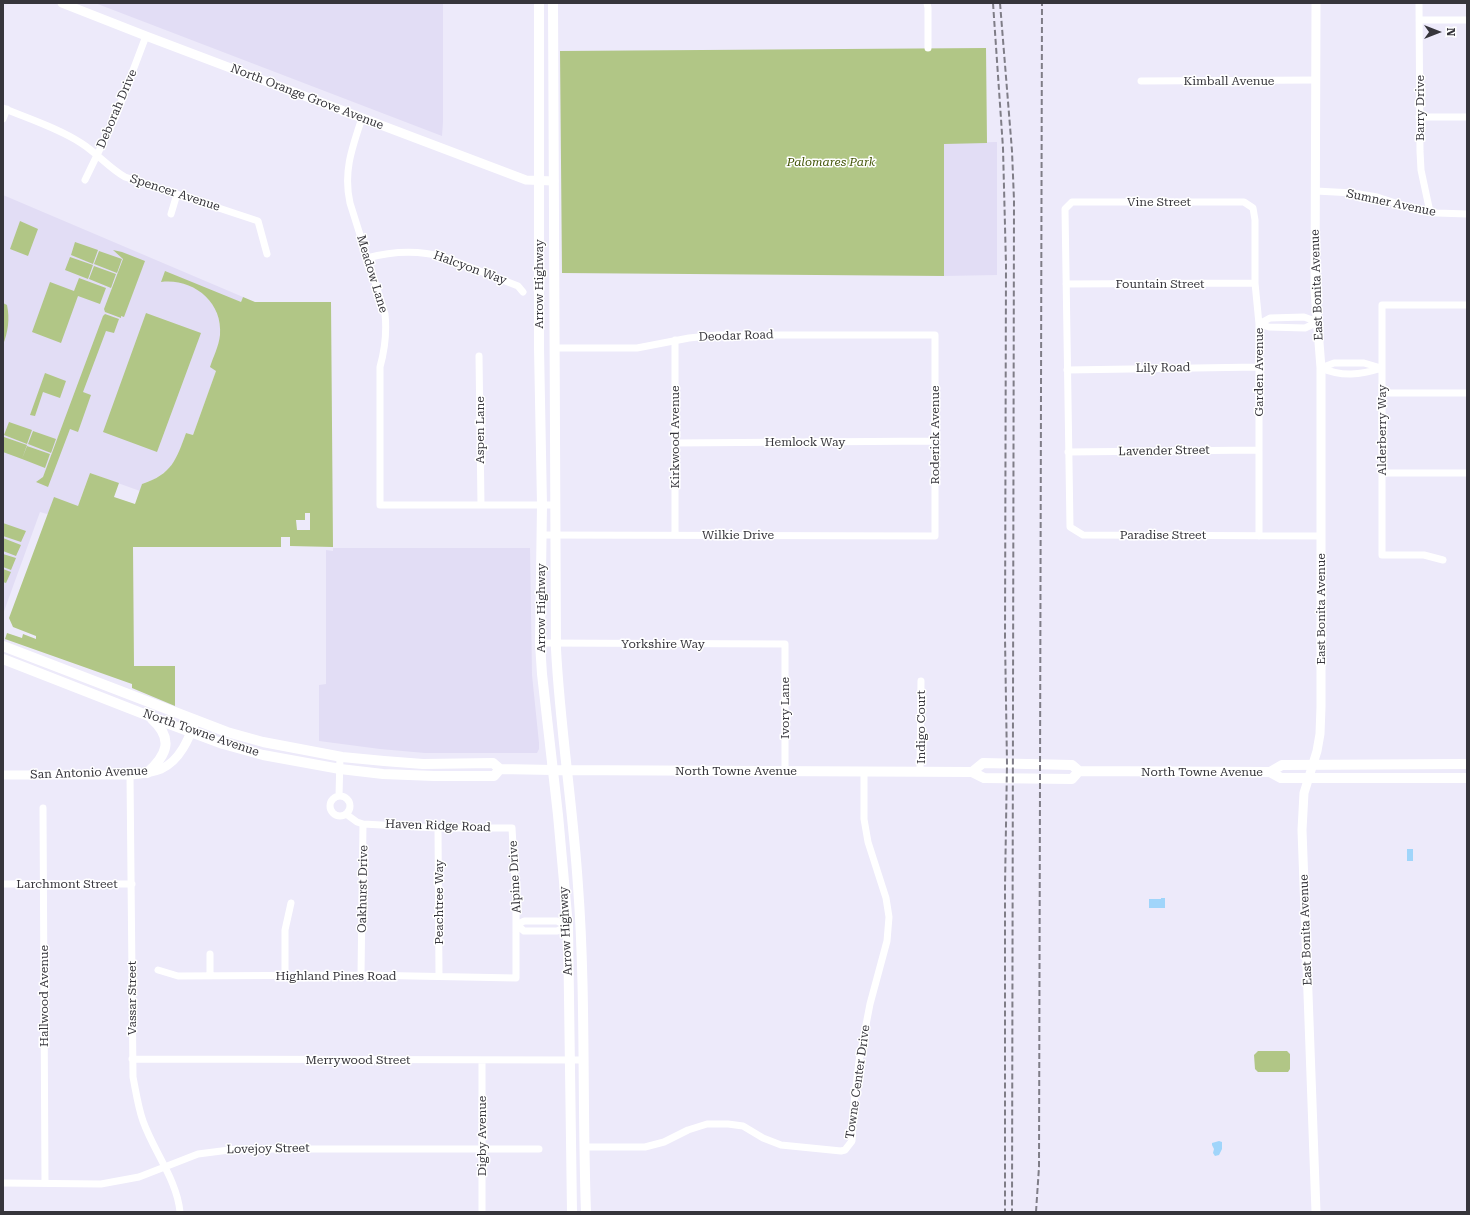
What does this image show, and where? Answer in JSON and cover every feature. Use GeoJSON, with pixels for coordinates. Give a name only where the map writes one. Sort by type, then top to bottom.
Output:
{"type":"FeatureCollection","features":[{"type":"Feature","properties":{"kind":"main road","name":"North Orange Grove Avenue"},"geometry":{"type":"LineString","coordinates":[[62,3],[526,180],[554,181]]}},
{"type":"Feature","properties":{"kind":"main road","name":"Arrow Highway"},"geometry":{"type":"LineString","coordinates":[[539,3],[539,348],[542,505],[540,643],[542,678],[553,770],[568,926],[572,1212]]}},
{"type":"Feature","properties":{"kind":"main road","name":"Arrow Highway"},"geometry":{"type":"LineString","coordinates":[[553,3],[556,643],[559,699],[568,770],[578,886],[586,1212]]}},
{"type":"Feature","properties":{"kind":"main road","name":"East Bonita Avenue"},"geometry":{"type":"LineString","coordinates":[[1316,3],[1315,291],[1321,368],[1320,734],[1313,765],[1304,793],[1302,837],[1316,1212]]}},
{"type":"Feature","properties":{"kind":"main road","name":"Deodar Road"},"geometry":{"type":"LineString","coordinates":[[539,348],[555,348]]}},
{"type":"Feature","properties":{"kind":"main road","name":"North Towne Avenue"},"geometry":{"type":"LineString","coordinates":[[3,646],[227,732],[263,742],[340,757],[423,764],[493,763],[500,769],[972,772],[984,778],[1072,779],[1079,772]]}},
{"type":"Feature","properties":{"kind":"main road","name":"North Towne Avenue"},"geometry":{"type":"LineString","coordinates":[[3,659],[223,744],[263,755],[340,769],[389,774],[494,776],[500,769]]}},
{"type":"Feature","properties":{"kind":"main road"},"geometry":{"type":"LineString","coordinates":[[147,773],[158,763],[166,744],[164,732],[149,716]]}},
{"type":"Feature","properties":{"kind":"main road","name":"San Antonio Avenue"},"geometry":{"type":"LineString","coordinates":[[3,775],[130,775],[162,769],[172,762],[184,748],[196,720]]}},
{"type":"Feature","properties":{"kind":"main road","name":"North Towne Avenue"},"geometry":{"type":"LineString","coordinates":[[972,772],[983,763],[1072,765],[1079,772],[1270,772],[1282,765],[1467,764]]}},
{"type":"Feature","properties":{"kind":"main road"},"geometry":{"type":"LineString","coordinates":[[1270,772],[1281,778],[1308,779],[1467,778]]}},
{"type":"Feature","properties":{"kind":"street"},"geometry":{"type":"LineString","coordinates":[[926,3],[928,8],[928,48]]}},
{"type":"Feature","properties":{"kind":"street","name":"Barry Drive"},"geometry":{"type":"LineString","coordinates":[[1419,3],[1419,117],[1421,170],[1430,212]]}},
{"type":"Feature","properties":{"kind":"street"},"geometry":{"type":"LineString","coordinates":[[1419,20],[1467,20]]}},
{"type":"Feature","properties":{"kind":"street","name":"Deborah Drive"},"geometry":{"type":"LineString","coordinates":[[84,180],[115,118],[146,36]]}},
{"type":"Feature","properties":{"kind":"street","name":"Kimball Avenue"},"geometry":{"type":"LineString","coordinates":[[1141,81],[1316,80]]}},
{"type":"Feature","properties":{"kind":"street"},"geometry":{"type":"LineString","coordinates":[[3,119],[5,109]]}},
{"type":"Feature","properties":{"kind":"street","name":"Spencer Avenue"},"geometry":{"type":"LineString","coordinates":[[5,109],[72,137],[83,144],[111,168],[125,177],[258,221],[267,254]]}},
{"type":"Feature","properties":{"kind":"street"},"geometry":{"type":"LineString","coordinates":[[1419,117],[1467,117]]}},
{"type":"Feature","properties":{"kind":"street","name":"Meadow Lane"},"geometry":{"type":"LineString","coordinates":[[362,118],[350,154],[347,189],[350,203],[385,314],[385,346],[380,367],[380,505],[480,505]]}},
{"type":"Feature","properties":{"kind":"street","name":"Sumner Avenue"},"geometry":{"type":"LineString","coordinates":[[1316,191],[1340,191],[1366,195],[1430,212],[1467,214]]}},
{"type":"Feature","properties":{"kind":"street"},"geometry":{"type":"LineString","coordinates":[[171,214],[177,194]]}},
{"type":"Feature","properties":{"kind":"street","name":"Vine Street"},"geometry":{"type":"LineString","coordinates":[[1066,284],[1065,209],[1072,202],[1244,202],[1253,208]]}},
{"type":"Feature","properties":{"kind":"street","name":"Garden Avenue"},"geometry":{"type":"LineString","coordinates":[[1253,208],[1256,220],[1254,283],[1259,324],[1259,536]]}},
{"type":"Feature","properties":{"kind":"street","name":"Halcyon Way"},"geometry":{"type":"LineString","coordinates":[[367,258],[379,254],[403,252],[433,254],[518,286],[522,292]]}},
{"type":"Feature","properties":{"kind":"street","name":"Fountain Street"},"geometry":{"type":"LineString","coordinates":[[1066,284],[1254,283]]}},
{"type":"Feature","properties":{"kind":"street"},"geometry":{"type":"LineString","coordinates":[[1066,284],[1068,452]]}},
{"type":"Feature","properties":{"kind":"street","name":"Alderberry Way"},"geometry":{"type":"LineString","coordinates":[[1443,560],[1424,555],[1382,555],[1382,305],[1467,305]]}},
{"type":"Feature","properties":{"kind":"street"},"geometry":{"type":"LineString","coordinates":[[1259,324],[1269,327],[1305,328],[1318,322]]}},
{"type":"Feature","properties":{"kind":"street","name":"Deodar Road"},"geometry":{"type":"LineString","coordinates":[[555,348],[637,348],[675,340],[717,335],[935,335]]}},
{"type":"Feature","properties":{"kind":"street","name":"Roderick Avenue"},"geometry":{"type":"LineString","coordinates":[[935,335],[935,536]]}},
{"type":"Feature","properties":{"kind":"street","name":"Kirkwood Avenue"},"geometry":{"type":"LineString","coordinates":[[675,340],[675,535]]}},
{"type":"Feature","properties":{"kind":"street","name":"Aspen Lane"},"geometry":{"type":"LineString","coordinates":[[479,356],[480,505]]}},
{"type":"Feature","properties":{"kind":"street","name":"Lily Road"},"geometry":{"type":"LineString","coordinates":[[1067,370],[1259,367]]}},
{"type":"Feature","properties":{"kind":"street"},"geometry":{"type":"LineString","coordinates":[[1321,368],[1334,373],[1364,374],[1382,368]]}},
{"type":"Feature","properties":{"kind":"street"},"geometry":{"type":"LineString","coordinates":[[1382,393],[1467,393]]}},
{"type":"Feature","properties":{"kind":"street","name":"Hemlock Way"},"geometry":{"type":"LineString","coordinates":[[675,443],[935,441]]}},
{"type":"Feature","properties":{"kind":"street","name":"Lavender Street"},"geometry":{"type":"LineString","coordinates":[[1068,452],[1259,450]]}},
{"type":"Feature","properties":{"kind":"street","name":"Paradise Street"},"geometry":{"type":"LineString","coordinates":[[1068,452],[1070,527],[1083,535],[1321,536]]}},
{"type":"Feature","properties":{"kind":"street"},"geometry":{"type":"LineString","coordinates":[[1382,473],[1467,473]]}},
{"type":"Feature","properties":{"kind":"street"},"geometry":{"type":"LineString","coordinates":[[480,505],[556,505]]}},
{"type":"Feature","properties":{"kind":"street","name":"Wilkie Drive"},"geometry":{"type":"LineString","coordinates":[[541,535],[935,536]]}},
{"type":"Feature","properties":{"kind":"street","name":"Yorkshire Way"},"geometry":{"type":"LineString","coordinates":[[540,643],[785,644]]}},
{"type":"Feature","properties":{"kind":"street","name":"Ivory Lane"},"geometry":{"type":"LineString","coordinates":[[784,772],[785,644]]}},
{"type":"Feature","properties":{"kind":"street","name":"Indigo Court"},"geometry":{"type":"LineString","coordinates":[[920,772],[921,681]]}},
{"type":"Feature","properties":{"kind":"street"},"geometry":{"type":"LineString","coordinates":[[339,796],[340,757]]}},
{"type":"Feature","properties":{"kind":"street","name":"Towne Center Drive"},"geometry":{"type":"LineString","coordinates":[[584,1147],[645,1147],[664,1142],[688,1130],[707,1124],[744,1126],[763,1138],[781,1145],[841,1151],[845,1150],[849,1146],[853,1134],[853,1112],[859,1061],[870,1004],[887,940],[888,917],[885,895],[868,842],[864,818],[864,772]]}},
{"type":"Feature","properties":{"kind":"street","name":"Vassar Street"},"geometry":{"type":"LineString","coordinates":[[130,775],[133,1077],[143,1122],[174,1188],[180,1212]]}},
{"type":"Feature","properties":{"kind":"street"},"geometry":{"type":"LineString","coordinates":[[339,796],[345,797],[349,802],[350,808],[346,814],[343,816],[337,816],[334,814],[330,809],[331,800],[339,796]]}},
{"type":"Feature","properties":{"kind":"street","name":"Hallwood Avenue"},"geometry":{"type":"LineString","coordinates":[[43,808],[45,1183]]}},
{"type":"Feature","properties":{"kind":"street"},"geometry":{"type":"LineString","coordinates":[[346,814],[357,822],[364,824]]}},
{"type":"Feature","properties":{"kind":"street","name":"Haven Ridge Road"},"geometry":{"type":"LineString","coordinates":[[364,824],[438,828],[512,828]]}},
{"type":"Feature","properties":{"kind":"street","name":"Oakhurst Drive"},"geometry":{"type":"LineString","coordinates":[[361,975],[364,824]]}},
{"type":"Feature","properties":{"kind":"street","name":"Peachtree Way"},"geometry":{"type":"LineString","coordinates":[[438,828],[439,976]]}},
{"type":"Feature","properties":{"kind":"street","name":"Alpine Drive"},"geometry":{"type":"LineString","coordinates":[[512,828],[517,925],[516,978]]}},
{"type":"Feature","properties":{"kind":"street","name":"Larchmont Street"},"geometry":{"type":"LineString","coordinates":[[3,884],[132,884]]}},
{"type":"Feature","properties":{"kind":"street"},"geometry":{"type":"LineString","coordinates":[[285,976],[285,930],[291,903]]}},
{"type":"Feature","properties":{"kind":"street","name":"Alpine Drive"},"geometry":{"type":"LineString","coordinates":[[517,925],[524,931],[557,931],[568,926]]}},
{"type":"Feature","properties":{"kind":"street"},"geometry":{"type":"LineString","coordinates":[[210,954],[210,976]]}},
{"type":"Feature","properties":{"kind":"street","name":"Highland Pines Road"},"geometry":{"type":"LineString","coordinates":[[158,970],[178,976],[361,975],[516,978]]}},
{"type":"Feature","properties":{"kind":"street","name":"Merrywood Street"},"geometry":{"type":"LineString","coordinates":[[132,1059],[583,1060]]}},
{"type":"Feature","properties":{"kind":"street","name":"Digby Avenue"},"geometry":{"type":"LineString","coordinates":[[482,1060],[482,1212]]}},
{"type":"Feature","properties":{"kind":"street","name":"Lovejoy Street"},"geometry":{"type":"LineString","coordinates":[[3,1183],[114,1183],[139,1178],[198,1154],[237,1149],[539,1149]]}},
{"type":"Feature","properties":{"kind":"shaded area"},"geometry":{"type":"Polygon","coordinates":[[[95,3],[443,3],[442,136],[95,3]]]}},
{"type":"Feature","properties":{"kind":"shaded area"},"geometry":{"type":"Polygon","coordinates":[[[997,142],[997,275],[944,276],[944,143],[997,142]]]}},
{"type":"Feature","properties":{"kind":"shaded area"},"geometry":{"type":"Polygon","coordinates":[[[3,195],[243,297],[193,435],[186,433],[178,456],[169,469],[155,479],[142,484],[140,491],[90,473],[78,506],[47,514],[40,512],[3,614],[3,195]]]}},
{"type":"Feature","properties":{"kind":"shaded area"},"geometry":{"type":"Polygon","coordinates":[[[333,548],[530,548],[532,675],[539,743],[537,753],[425,753],[319,741],[319,685],[326,684],[326,550],[333,551],[333,548]]]}},
{"type":"Feature","properties":{"kind":"green space","name":"Palomares Park"},"geometry":{"type":"Polygon","coordinates":[[[986,48],[987,143],[944,144],[944,276],[562,273],[560,51],[986,48]]]}},
{"type":"Feature","properties":{"kind":"green space"},"geometry":{"type":"Polygon","coordinates":[[[20,221],[38,229],[28,256],[10,249],[20,221]]]}},
{"type":"Feature","properties":{"kind":"green space"},"geometry":{"type":"Polygon","coordinates":[[[75,242],[98,250],[93,264],[71,255],[75,242]]]}},
{"type":"Feature","properties":{"kind":"green space"},"geometry":{"type":"Polygon","coordinates":[[[113,250],[145,261],[124,317],[121,316],[121,318],[105,312],[104,309],[123,259],[113,250]]]}},
{"type":"Feature","properties":{"kind":"green space"},"geometry":{"type":"Polygon","coordinates":[[[99,251],[122,259],[117,273],[94,264],[99,251]]]}},
{"type":"Feature","properties":{"kind":"green space"},"geometry":{"type":"Polygon","coordinates":[[[70,257],[93,265],[88,279],[65,270],[70,257]]]}},
{"type":"Feature","properties":{"kind":"green space"},"geometry":{"type":"Polygon","coordinates":[[[94,266],[116,274],[111,288],[89,279],[94,266]]]}},
{"type":"Feature","properties":{"kind":"green space"},"geometry":{"type":"Polygon","coordinates":[[[165,271],[241,302],[243,297],[255,302],[331,302],[333,547],[290,546],[290,537],[281,537],[281,547],[133,547],[134,666],[175,666],[175,706],[132,688],[132,684],[5,639],[7,633],[22,638],[23,634],[36,639],[36,636],[13,627],[9,618],[54,497],[78,506],[90,473],[119,483],[114,497],[135,504],[142,484],[160,476],[166,471],[176,458],[186,433],[193,435],[216,371],[210,367],[220,335],[220,323],[211,302],[203,294],[184,284],[161,282],[165,271]],[[305,513],[305,520],[296,520],[297,530],[310,530],[310,513],[305,513]]]}},
{"type":"Feature","properties":{"kind":"green space"},"geometry":{"type":"Polygon","coordinates":[[[79,278],[106,288],[100,304],[78,296],[61,343],[32,332],[50,282],[74,291],[79,278]]]}},
{"type":"Feature","properties":{"kind":"green space"},"geometry":{"type":"Polygon","coordinates":[[[3,303],[7,305],[8,320],[3,345],[3,303]]]}},
{"type":"Feature","properties":{"kind":"green space"},"geometry":{"type":"Polygon","coordinates":[[[146,313],[201,333],[157,452],[103,432],[146,313]]]}},
{"type":"Feature","properties":{"kind":"green space"},"geometry":{"type":"Polygon","coordinates":[[[105,314],[119,319],[114,333],[106,331],[83,392],[91,395],[78,432],[70,429],[48,487],[36,482],[43,477],[105,314]]]}},
{"type":"Feature","properties":{"kind":"green space"},"geometry":{"type":"Polygon","coordinates":[[[45,373],[66,381],[60,398],[43,392],[35,416],[30,415],[45,373]]]}},
{"type":"Feature","properties":{"kind":"green space"},"geometry":{"type":"Polygon","coordinates":[[[9,422],[32,430],[27,444],[4,435],[9,422]]]}},
{"type":"Feature","properties":{"kind":"green space"},"geometry":{"type":"Polygon","coordinates":[[[33,431],[56,439],[51,453],[28,444],[33,431]]]}},
{"type":"Feature","properties":{"kind":"green space"},"geometry":{"type":"Polygon","coordinates":[[[4,437],[27,445],[22,459],[3,452],[4,437]]]}},
{"type":"Feature","properties":{"kind":"green space"},"geometry":{"type":"Polygon","coordinates":[[[27,446],[50,454],[45,468],[22,459],[27,446]]]}},
{"type":"Feature","properties":{"kind":"green space"},"geometry":{"type":"Polygon","coordinates":[[[3,523],[26,531],[21,542],[3,536],[3,523]]]}},
{"type":"Feature","properties":{"kind":"green space"},"geometry":{"type":"Polygon","coordinates":[[[3,538],[21,545],[16,556],[3,551],[3,538]]]}},
{"type":"Feature","properties":{"kind":"green space"},"geometry":{"type":"Polygon","coordinates":[[[3,554],[16,558],[11,570],[3,567],[3,554]]]}},
{"type":"Feature","properties":{"kind":"green space"},"geometry":{"type":"Polygon","coordinates":[[[3,569],[11,572],[6,583],[3,582],[3,569]]]}},
{"type":"Feature","properties":{"kind":"green space"},"geometry":{"type":"Polygon","coordinates":[[[1258,1051],[1287,1051],[1290,1054],[1290,1069],[1288,1072],[1258,1072],[1255,1069],[1254,1055],[1258,1051]]]}},
{"type":"Feature","properties":{"kind":"water"},"geometry":{"type":"Polygon","coordinates":[[[1407,849],[1413,849],[1413,861],[1407,861],[1407,849]]]}},
{"type":"Feature","properties":{"kind":"water"},"geometry":{"type":"Polygon","coordinates":[[[1165,898],[1165,908],[1149,908],[1149,899],[1165,898]]]}},
{"type":"Feature","properties":{"kind":"water"},"geometry":{"type":"Polygon","coordinates":[[[1219,1141],[1222,1142],[1222,1149],[1219,1155],[1215,1156],[1213,1153],[1214,1149],[1212,1143],[1219,1141]]]}},
{"type":"Feature","properties":{"kind":"railway"},"geometry":{"type":"LineString","coordinates":[[993,3],[1003,148],[1006,265],[1005,638],[1007,764],[1005,887],[1005,1212]]}},
{"type":"Feature","properties":{"kind":"railway"},"geometry":{"type":"LineString","coordinates":[[1000,3],[1012,151],[1014,200],[1012,1212]]}},
{"type":"Feature","properties":{"kind":"railway"},"geometry":{"type":"LineString","coordinates":[[1036,1212],[1039,1167],[1042,3]]}}]}
